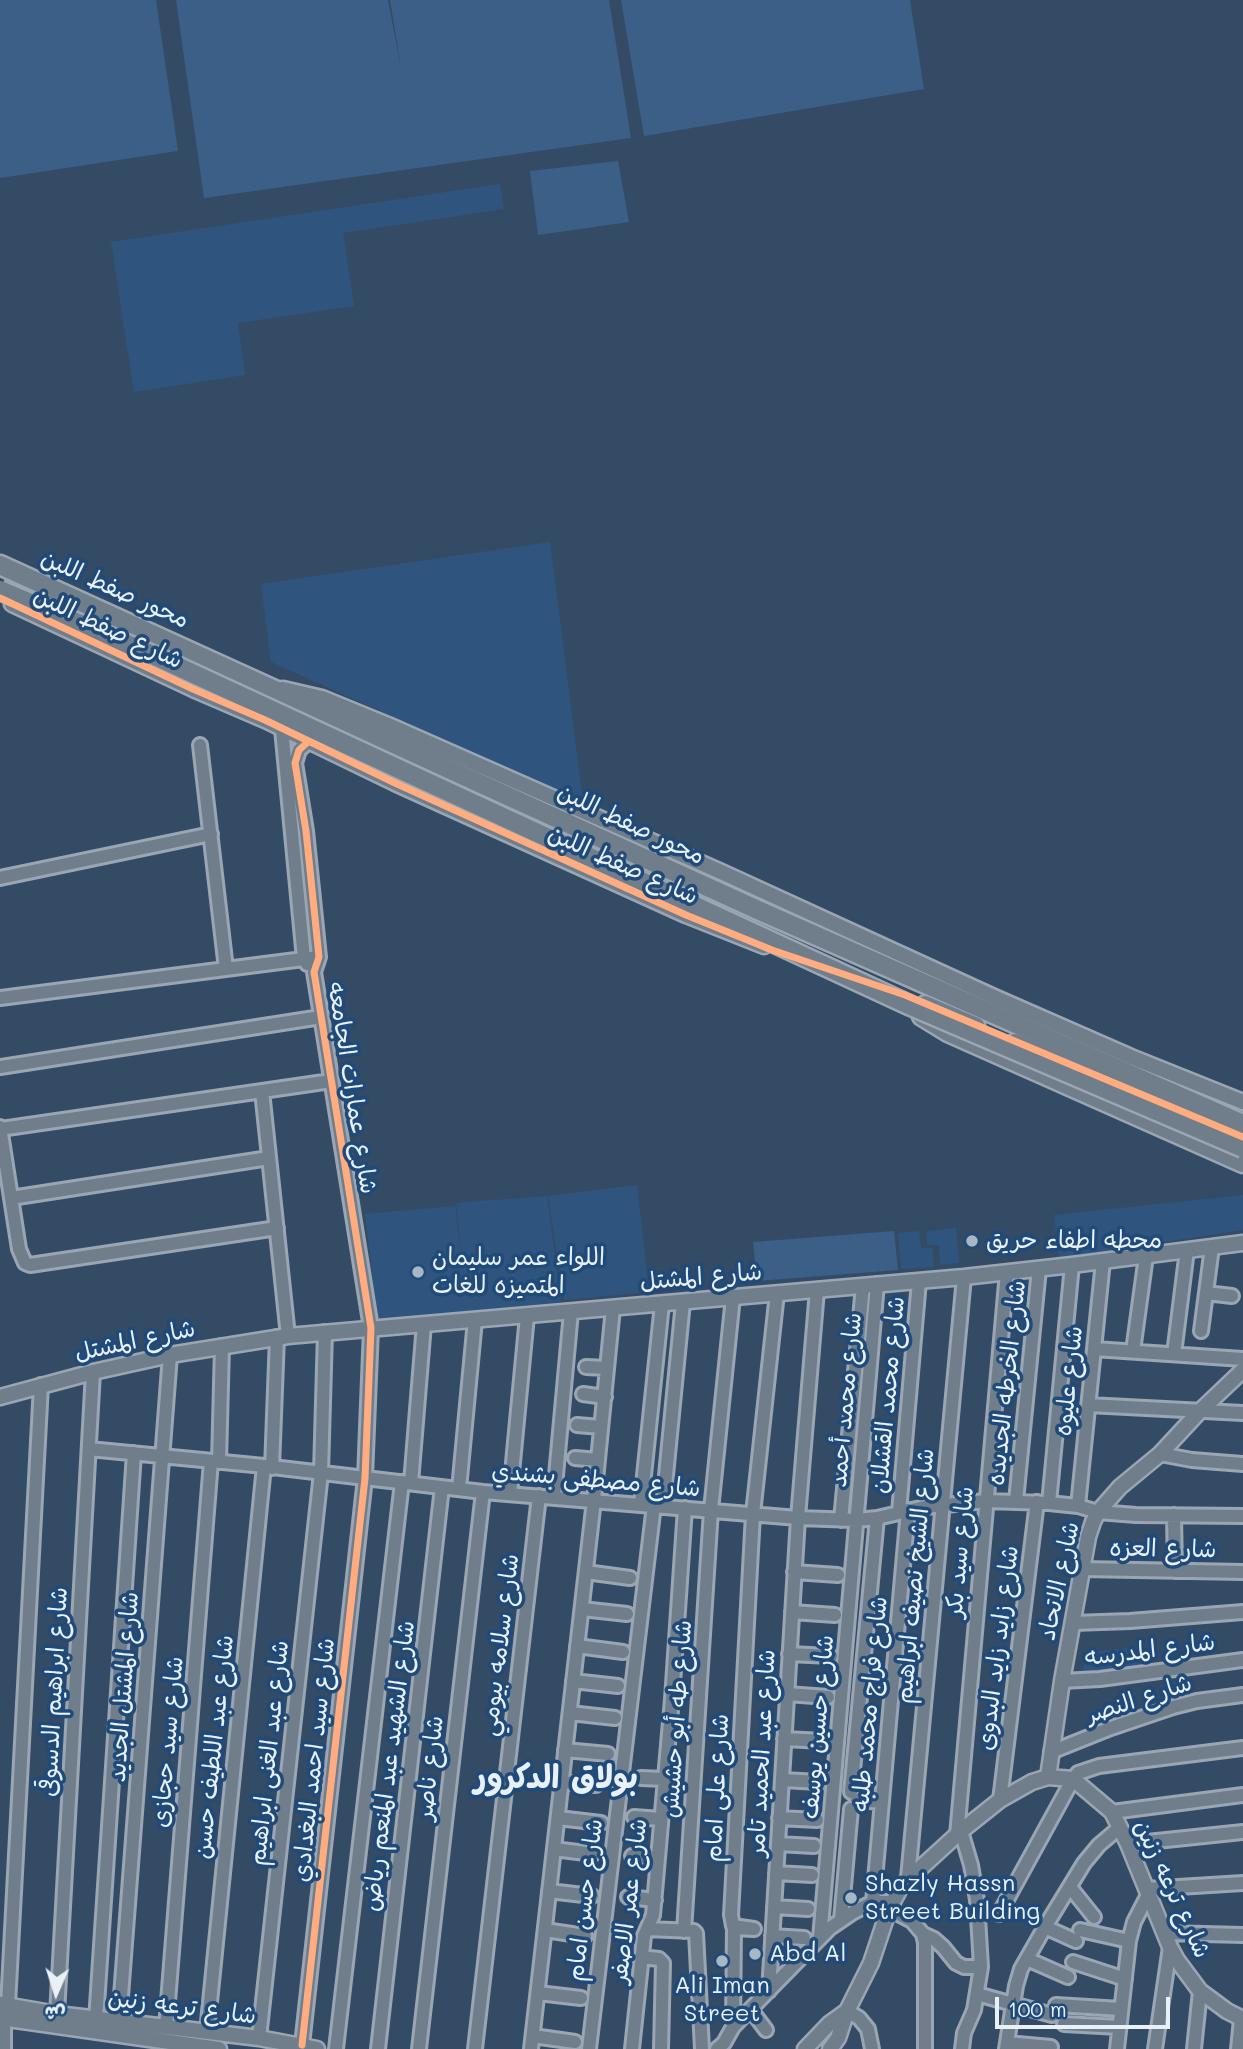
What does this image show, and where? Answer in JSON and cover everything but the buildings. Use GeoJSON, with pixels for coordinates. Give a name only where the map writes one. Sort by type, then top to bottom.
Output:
{"type":"FeatureCollection","features":[{"type":"Feature","properties":{"kind":"main road","name":"محور صفط اللبن"},"geometry":{"type":"LineString","coordinates":[[0,565],[758,910],[1243,1124]]}},
{"type":"Feature","properties":{"kind":"main road","name":"محور صفط اللبن"},"geometry":{"type":"LineString","coordinates":[[0,590],[155,656],[911,1006],[1243,1148]]}},
{"type":"Feature","properties":{"kind":"main road"},"geometry":{"type":"LineString","coordinates":[[911,1006],[923,1017],[948,1032],[1243,1163]]}},
{"type":"Feature","properties":{"kind":"street","name":"شارع صفط اللبن"},"geometry":{"type":"LineString","coordinates":[[0,598],[685,915],[772,950],[905,995],[1243,1137]]}},
{"type":"Feature","properties":{"kind":"street"},"geometry":{"type":"LineString","coordinates":[[271,687],[296,691],[335,703],[569,804],[1130,1057],[1243,1102]]}},
{"type":"Feature","properties":{"kind":"street","name":"شارع عمارات الجامعه"},"geometry":{"type":"LineString","coordinates":[[282,729],[303,959],[314,972]]}},
{"type":"Feature","properties":{"kind":"street","name":"شارع عمارات الجامعه"},"geometry":{"type":"LineString","coordinates":[[308,742],[299,750],[295,763],[306,831],[319,957],[314,972],[370,1324],[365,1478]]}},
{"type":"Feature","properties":{"kind":"street"},"geometry":{"type":"LineString","coordinates":[[200,745],[226,969]]}},
{"type":"Feature","properties":{"kind":"street"},"geometry":{"type":"LineString","coordinates":[[0,878],[211,834]]}},
{"type":"Feature","properties":{"kind":"street"},"geometry":{"type":"LineString","coordinates":[[0,998],[319,957]]}},
{"type":"Feature","properties":{"kind":"street"},"geometry":{"type":"LineString","coordinates":[[0,1067],[321,1017]]}},
{"type":"Feature","properties":{"kind":"street"},"geometry":{"type":"LineString","coordinates":[[277,1228],[30,1265],[21,1257],[0,1128],[331,1081]]}},
{"type":"Feature","properties":{"kind":"street","name":"شارع عبد اللطيف حسن"},"geometry":{"type":"LineString","coordinates":[[207,2032],[283,1336],[277,1228],[262,1091]]}},
{"type":"Feature","properties":{"kind":"street"},"geometry":{"type":"LineString","coordinates":[[11,1198],[269,1158]]}},
{"type":"Feature","properties":{"kind":"street","name":"شارع المشتل"},"geometry":{"type":"LineString","coordinates":[[0,1397],[170,1355],[370,1324],[424,1324],[527,1316],[964,1277],[1243,1243]]}},
{"type":"Feature","properties":{"kind":"street"},"geometry":{"type":"LineString","coordinates":[[1202,1331],[1212,1247]]}},
{"type":"Feature","properties":{"kind":"street"},"geometry":{"type":"LineString","coordinates":[[1174,1354],[1187,1250]]}},
{"type":"Feature","properties":{"kind":"street"},"geometry":{"type":"LineString","coordinates":[[1133,1351],[1146,1256]]}},
{"type":"Feature","properties":{"kind":"street","name":"شارع عليوه"},"geometry":{"type":"LineString","coordinates":[[1078,1506],[1103,1261]]}},
{"type":"Feature","properties":{"kind":"street","name":"شارع زايد زايد البدوى"},"geometry":{"type":"LineString","coordinates":[[1000,1800],[1043,1503],[1072,1265]]}},
{"type":"Feature","properties":{"kind":"street","name":"شارع الخرطه الجديده"},"geometry":{"type":"LineString","coordinates":[[1016,1502],[1039,1269]]}},
{"type":"Feature","properties":{"kind":"street","name":"شارع سيد بكر"},"geometry":{"type":"LineString","coordinates":[[959,1833],[1007,1272]]}},
{"type":"Feature","properties":{"kind":"street","name":"شارع الشيخ نصيف ابراهيم"},"geometry":{"type":"LineString","coordinates":[[908,1878],[964,1277]]}},
{"type":"Feature","properties":{"kind":"street","name":"شارع محمد القشلان"},"geometry":{"type":"LineString","coordinates":[[904,1511],[919,1281]]}},
{"type":"Feature","properties":{"kind":"street"},"geometry":{"type":"LineString","coordinates":[[841,1520],[870,1285]]}},
{"type":"Feature","properties":{"kind":"street","name":"شارع محمد أحمد"},"geometry":{"type":"LineString","coordinates":[[857,1520],[870,1285]]}},
{"type":"Feature","properties":{"kind":"street","name":"شارع عبد الحميد تامر"},"geometry":{"type":"LineString","coordinates":[[769,1991],[794,1572],[817,1290]]}},
{"type":"Feature","properties":{"kind":"street"},"geometry":{"type":"LineString","coordinates":[[753,1514],[777,1293]]}},
{"type":"Feature","properties":{"kind":"street"},"geometry":{"type":"LineString","coordinates":[[1206,1293],[1232,1296]]}},
{"type":"Feature","properties":{"kind":"street","name":"شارع طه أبو حشيش"},"geometry":{"type":"LineString","coordinates":[[684,1931],[712,1510],[733,1297]]}},
{"type":"Feature","properties":{"kind":"street"},"geometry":{"type":"LineString","coordinates":[[652,1505],[683,1302]]}},
{"type":"Feature","properties":{"kind":"street"},"geometry":{"type":"LineString","coordinates":[[652,1505],[662,1304]]}},
{"type":"Feature","properties":{"kind":"street"},"geometry":{"type":"LineString","coordinates":[[575,2042],[532,2043],[582,1609],[613,1308]]}},
{"type":"Feature","properties":{"kind":"street"},"geometry":{"type":"LineString","coordinates":[[554,1497],[571,1312]]}},
{"type":"Feature","properties":{"kind":"street"},"geometry":{"type":"LineString","coordinates":[[510,1494],[527,1316]]}},
{"type":"Feature","properties":{"kind":"street"},"geometry":{"type":"LineString","coordinates":[[460,1489],[475,1320]]}},
{"type":"Feature","properties":{"kind":"street"},"geometry":{"type":"LineString","coordinates":[[336,2049],[424,1324]]}},
{"type":"Feature","properties":{"kind":"street","name":"شارع عبد الغنى ابراهيم"},"geometry":{"type":"LineString","coordinates":[[259,2038],[321,1473],[325,1332]]}},
{"type":"Feature","properties":{"kind":"street","name":"شارع سيد حجازى"},"geometry":{"type":"LineString","coordinates":[[166,2027],[215,1461],[222,1346]]}},
{"type":"Feature","properties":{"kind":"street"},"geometry":{"type":"LineString","coordinates":[[1094,1349],[1243,1359]]}},
{"type":"Feature","properties":{"kind":"street","name":"شارع المشتل الجديد"},"geometry":{"type":"LineString","coordinates":[[119,2022],[170,1355]]}},
{"type":"Feature","properties":{"kind":"street"},"geometry":{"type":"LineString","coordinates":[[586,1367],[607,1368]]}},
{"type":"Feature","properties":{"kind":"street","name":"شارع الاتحاد"},"geometry":{"type":"LineString","coordinates":[[1048,1777],[1088,1537],[1098,1512],[1243,1370]]}},
{"type":"Feature","properties":{"kind":"street","name":"شارع ابراهيم الدسوقى"},"geometry":{"type":"LineString","coordinates":[[57,2014],[93,1372]]}},
{"type":"Feature","properties":{"kind":"street"},"geometry":{"type":"LineString","coordinates":[[4,2049],[3,2011],[41,1385]]}},
{"type":"Feature","properties":{"kind":"street"},"geometry":{"type":"LineString","coordinates":[[583,1394],[605,1396]]}},
{"type":"Feature","properties":{"kind":"street"},"geometry":{"type":"LineString","coordinates":[[1088,1405],[1243,1413]]}},
{"type":"Feature","properties":{"kind":"street"},"geometry":{"type":"LineString","coordinates":[[577,1425],[601,1427]]}},
{"type":"Feature","properties":{"kind":"street","name":"شارع مصطفى بشندي"},"geometry":{"type":"LineString","coordinates":[[89,1449],[483,1492],[798,1518],[857,1520],[942,1505],[986,1501],[1078,1506],[1098,1512],[1136,1515],[1243,1516]]}},
{"type":"Feature","properties":{"kind":"street"},"geometry":{"type":"LineString","coordinates":[[96,2020],[134,1454]]}},
{"type":"Feature","properties":{"kind":"street"},"geometry":{"type":"LineString","coordinates":[[1160,1454],[1192,1460],[1243,1464]]}},
{"type":"Feature","properties":{"kind":"street"},"geometry":{"type":"LineString","coordinates":[[575,1458],[598,1460]]}},
{"type":"Feature","properties":{"kind":"street","name":"شارع سيد احمد البغدادي"},"geometry":{"type":"LineString","coordinates":[[302,2045],[365,1478]]}},
{"type":"Feature","properties":{"kind":"street","name":"شارع الشهيد عبد المنعم رياض"},"geometry":{"type":"LineString","coordinates":[[378,2049],[442,1487]]}},
{"type":"Feature","properties":{"kind":"street","name":"شارع ناصر"},"geometry":{"type":"LineString","coordinates":[[419,2049],[483,1492]]}},
{"type":"Feature","properties":{"kind":"street","name":"شارع سلامه بيومي"},"geometry":{"type":"LineString","coordinates":[[475,2049],[539,1496]]}},
{"type":"Feature","properties":{"kind":"street","name":"شارع حسن امام"},"geometry":{"type":"LineString","coordinates":[[589,2049],[652,1505]]}},
{"type":"Feature","properties":{"kind":"street","name":"شارع عمر الاصفر"},"geometry":{"type":"LineString","coordinates":[[632,2049],[644,1936],[652,1920],[654,1900],[685,1508]]}},
{"type":"Feature","properties":{"kind":"street","name":"شارع فراج محمد طلبه"},"geometry":{"type":"LineString","coordinates":[[873,1902],[904,1511]]}},
{"type":"Feature","properties":{"kind":"street","name":"شارع على امام"},"geometry":{"type":"LineString","coordinates":[[753,1514],[731,1915],[733,1926],[754,1929]]}},
{"type":"Feature","properties":{"kind":"street"},"geometry":{"type":"LineString","coordinates":[[1174,1515],[1175,1571]]}},
{"type":"Feature","properties":{"kind":"street"},"geometry":{"type":"LineString","coordinates":[[841,1920],[877,1518]]}},
{"type":"Feature","properties":{"kind":"street","name":"شارع حسين يوسف"},"geometry":{"type":"LineString","coordinates":[[820,1938],[857,1520]]}},
{"type":"Feature","properties":{"kind":"street","name":"شارع العزه"},"geometry":{"type":"LineString","coordinates":[[1082,1569],[1243,1572]]}},
{"type":"Feature","properties":{"kind":"street"},"geometry":{"type":"LineString","coordinates":[[586,1572],[630,1577]]}},
{"type":"Feature","properties":{"kind":"street"},"geometry":{"type":"LineString","coordinates":[[794,1572],[838,1575]]}},
{"type":"Feature","properties":{"kind":"street"},"geometry":{"type":"LineString","coordinates":[[582,1609],[627,1615]]}},
{"type":"Feature","properties":{"kind":"street"},"geometry":{"type":"LineString","coordinates":[[792,1612],[835,1615]]}},
{"type":"Feature","properties":{"kind":"street"},"geometry":{"type":"LineString","coordinates":[[1073,1623],[1243,1612]]}},
{"type":"Feature","properties":{"kind":"street"},"geometry":{"type":"LineString","coordinates":[[577,1646],[623,1652]]}},
{"type":"Feature","properties":{"kind":"street"},"geometry":{"type":"LineString","coordinates":[[789,1654],[831,1656]]}},
{"type":"Feature","properties":{"kind":"street","name":"شارع المدرسه"},"geometry":{"type":"LineString","coordinates":[[1062,1681],[1100,1679],[1243,1660]]}},
{"type":"Feature","properties":{"kind":"street"},"geometry":{"type":"LineString","coordinates":[[573,1681],[618,1686]]}},
{"type":"Feature","properties":{"kind":"street"},"geometry":{"type":"LineString","coordinates":[[787,1693],[828,1697]]}},
{"type":"Feature","properties":{"kind":"street","name":"شارع النصر"},"geometry":{"type":"LineString","coordinates":[[1051,1752],[1173,1707],[1222,1696],[1243,1695]]}},
{"type":"Feature","properties":{"kind":"street"},"geometry":{"type":"LineString","coordinates":[[570,1713],[615,1718]]}},
{"type":"Feature","properties":{"kind":"street"},"geometry":{"type":"LineString","coordinates":[[784,1739],[824,1741]]}},
{"type":"Feature","properties":{"kind":"street"},"geometry":{"type":"LineString","coordinates":[[999,1914],[1073,1779],[1079,1773],[1099,1766],[1243,1748]]}},
{"type":"Feature","properties":{"kind":"street"},"geometry":{"type":"LineString","coordinates":[[565,1750],[608,1754]]}},
{"type":"Feature","properties":{"kind":"street"},"geometry":{"type":"LineString","coordinates":[[640,1777],[664,1779]]}},
{"type":"Feature","properties":{"kind":"street"},"geometry":{"type":"LineString","coordinates":[[835,2045],[847,2011],[871,1964],[891,1905],[908,1878],[1000,1800],[1032,1782],[1048,1777],[1073,1779]]}},
{"type":"Feature","properties":{"kind":"street","name":"شارع ترعه زنين"},"geometry":{"type":"LineString","coordinates":[[1073,1779],[1112,1812],[1167,1940],[1189,1978],[1213,2002],[1242,2019]]}},
{"type":"Feature","properties":{"kind":"street"},"geometry":{"type":"LineString","coordinates":[[782,1780],[820,1782]]}},
{"type":"Feature","properties":{"kind":"street"},"geometry":{"type":"LineString","coordinates":[[562,1782],[596,1785]]}},
{"type":"Feature","properties":{"kind":"street"},"geometry":{"type":"LineString","coordinates":[[1112,1812],[1243,1795]]}},
{"type":"Feature","properties":{"kind":"street"},"geometry":{"type":"LineString","coordinates":[[853,1800],[882,1802]]}},
{"type":"Feature","properties":{"kind":"street"},"geometry":{"type":"LineString","coordinates":[[634,1817],[661,1819]]}},
{"type":"Feature","properties":{"kind":"street"},"geometry":{"type":"LineString","coordinates":[[558,1818],[601,1824]]}},
{"type":"Feature","properties":{"kind":"street"},"geometry":{"type":"LineString","coordinates":[[779,1818],[817,1820]]}},
{"type":"Feature","properties":{"kind":"street"},"geometry":{"type":"LineString","coordinates":[[1051,2047],[1007,2046],[1019,1975],[1045,1927],[1093,1851],[1118,1828]]}},
{"type":"Feature","properties":{"kind":"street"},"geometry":{"type":"LineString","coordinates":[[1128,1844],[1243,1832]]}},
{"type":"Feature","properties":{"kind":"street"},"geometry":{"type":"LineString","coordinates":[[959,1833],[971,1865],[977,1900],[981,1967],[974,2010],[964,2033],[962,2049]]}},
{"type":"Feature","properties":{"kind":"street"},"geometry":{"type":"LineString","coordinates":[[778,1844],[814,1846]]}},
{"type":"Feature","properties":{"kind":"street"},"geometry":{"type":"LineString","coordinates":[[554,1849],[593,1854]]}},
{"type":"Feature","properties":{"kind":"street"},"geometry":{"type":"LineString","coordinates":[[632,1856],[658,1858]]}},
{"type":"Feature","properties":{"kind":"street"},"geometry":{"type":"LineString","coordinates":[[776,1873],[812,1875]]}},
{"type":"Feature","properties":{"kind":"street"},"geometry":{"type":"LineString","coordinates":[[1117,2049],[1129,1941],[1147,1892],[1243,1883]]}},
{"type":"Feature","properties":{"kind":"street"},"geometry":{"type":"LineString","coordinates":[[1070,1887],[1094,1917]]}},
{"type":"Feature","properties":{"kind":"street"},"geometry":{"type":"LineString","coordinates":[[550,1891],[592,1896]]}},
{"type":"Feature","properties":{"kind":"street"},"geometry":{"type":"LineString","coordinates":[[628,1897],[654,1900]]}},
{"type":"Feature","properties":{"kind":"street"},"geometry":{"type":"LineString","coordinates":[[717,2049],[820,1938],[841,1920],[873,1902],[891,1905],[964,1967],[981,1967]]}},
{"type":"Feature","properties":{"kind":"street"},"geometry":{"type":"LineString","coordinates":[[774,1907],[808,1909]]}},
{"type":"Feature","properties":{"kind":"street"},"geometry":{"type":"LineString","coordinates":[[1045,1927],[1078,1935],[1129,1941]]}},
{"type":"Feature","properties":{"kind":"street"},"geometry":{"type":"LineString","coordinates":[[736,2049],[730,2032],[734,1928],[804,1938]]}},
{"type":"Feature","properties":{"kind":"street"},"geometry":{"type":"LineString","coordinates":[[647,1929],[697,1934],[702,2049]]}},
{"type":"Feature","properties":{"kind":"street"},"geometry":{"type":"LineString","coordinates":[[545,1930],[585,1936]]}},
{"type":"Feature","properties":{"kind":"street"},"geometry":{"type":"LineString","coordinates":[[923,1934],[925,2049]]}},
{"type":"Feature","properties":{"kind":"street"},"geometry":{"type":"LineString","coordinates":[[1155,2049],[1167,1940],[1243,1935]]}},
{"type":"Feature","properties":{"kind":"street"},"geometry":{"type":"LineString","coordinates":[[641,1957],[659,1959],[663,1963],[661,2049]]}},
{"type":"Feature","properties":{"kind":"street"},"geometry":{"type":"LineString","coordinates":[[1027,1959],[1068,1977]]}},
{"type":"Feature","properties":{"kind":"street"},"geometry":{"type":"LineString","coordinates":[[1073,1962],[1125,1979]]}},
{"type":"Feature","properties":{"kind":"street"},"geometry":{"type":"LineString","coordinates":[[1194,2049],[1200,1991]]}},
{"type":"Feature","properties":{"kind":"street"},"geometry":{"type":"LineString","coordinates":[[538,1993],[581,1998]]}},
{"type":"Feature","properties":{"kind":"street"},"geometry":{"type":"LineString","coordinates":[[977,1994],[1013,2004],[1054,2010],[1121,2009]]}},
{"type":"Feature","properties":{"kind":"street"},"geometry":{"type":"LineString","coordinates":[[751,2010],[766,2030]]}},
{"type":"Feature","properties":{"kind":"street","name":"شارع ترعه زنين"},"geometry":{"type":"LineString","coordinates":[[3,2011],[57,2014],[259,2038],[317,2049]]}},
{"type":"Feature","properties":{"kind":"street","name":"شارع ترعه زنين"},"geometry":{"type":"LineString","coordinates":[[3,2011],[219,2049]]}},
{"type":"Feature","properties":{"kind":"street"},"geometry":{"type":"LineString","coordinates":[[804,2049],[829,2024],[847,2011]]}},
{"type":"Feature","properties":{"kind":"street"},"geometry":{"type":"LineString","coordinates":[[847,2011],[859,2018],[868,2029],[872,2049]]}},
{"type":"Feature","properties":{"kind":"street"},"geometry":{"type":"LineString","coordinates":[[1238,2049],[1242,2019]]}},
{"type":"Feature","properties":{"kind":"street"},"geometry":{"type":"LineString","coordinates":[[1064,2024],[1119,2026]]}},
{"type":"Feature","properties":{"kind":"shaded area"},"geometry":{"type":"Polygon","coordinates":[[[0,0],[156,0],[178,151],[0,178],[0,0]]]}},
{"type":"Feature","properties":{"kind":"shaded area"},"geometry":{"type":"Polygon","coordinates":[[[176,0],[388,0],[401,68],[390,0],[609,0],[631,138],[204,198],[176,0]]]}},
{"type":"Feature","properties":{"kind":"shaded area"},"geometry":{"type":"Polygon","coordinates":[[[621,0],[910,0],[924,89],[644,136],[621,0]]]}},
{"type":"Feature","properties":{"kind":"shaded area"},"geometry":{"type":"Polygon","coordinates":[[[618,161],[629,222],[538,235],[530,171],[618,161]]]}},
{"type":"Feature","properties":{"kind":"shaded area"},"geometry":{"type":"Polygon","coordinates":[[[500,184],[504,209],[343,233],[354,306],[238,323],[245,375],[134,392],[111,242],[500,184]]]}},
{"type":"Feature","properties":{"kind":"shaded area"},"geometry":{"type":"Polygon","coordinates":[[[550,542],[583,802],[271,662],[261,584],[550,542]]]}},
{"type":"Feature","properties":{"kind":"shaded area"},"geometry":{"type":"Polygon","coordinates":[[[637,1185],[649,1292],[564,1300],[548,1196],[637,1185]]]}},
{"type":"Feature","properties":{"kind":"shaded area"},"geometry":{"type":"Polygon","coordinates":[[[1243,1195],[1243,1230],[1059,1258],[1054,1215],[1243,1195]]]}},
{"type":"Feature","properties":{"kind":"shaded area"},"geometry":{"type":"Polygon","coordinates":[[[547,1196],[561,1302],[378,1321],[365,1214],[455,1206],[465,1279],[456,1203],[547,1196]]]}},
{"type":"Feature","properties":{"kind":"shaded area"},"geometry":{"type":"Polygon","coordinates":[[[956,1228],[959,1263],[940,1265],[939,1245],[927,1245],[926,1231],[956,1228]]]}},
{"type":"Feature","properties":{"kind":"shaded area"},"geometry":{"type":"Polygon","coordinates":[[[894,1231],[898,1270],[757,1281],[753,1242],[894,1231]]]}},
{"type":"Feature","properties":{"kind":"shaded area"},"geometry":{"type":"Polygon","coordinates":[[[919,1231],[921,1248],[932,1248],[934,1267],[901,1269],[898,1233],[919,1231]]]}},
{"type":"Feature","properties":{"kind":"shaded area"},"geometry":{"type":"Polygon","coordinates":[[[1145,1646],[1146,1667],[1082,1675],[1086,1653],[1145,1646]]]}},
{"type":"Feature","properties":{"kind":"cycle path"},"geometry":{"type":"LineString","coordinates":[[0,598],[395,783],[686,915],[772,950],[905,995],[1243,1137]]}},
{"type":"Feature","properties":{"kind":"cycle path"},"geometry":{"type":"LineString","coordinates":[[302,2045],[365,1478],[371,1328],[314,972],[319,957],[306,831],[295,763],[299,750],[308,742]]}},
{"type":"Feature","properties":{"kind":"place","name":"محطه اطفاء حريق"},"geometry":{"type":"Point","coordinates":[972,1241]}},
{"type":"Feature","properties":{"kind":"place","name":"اللواء عمر سليمان المتميزه للغات"},"geometry":{"type":"Point","coordinates":[418,1272]}},
{"type":"Feature","properties":{"kind":"place","name":"Shazly Hassn Street Building"},"geometry":{"type":"Point","coordinates":[851,1898]}},
{"type":"Feature","properties":{"kind":"place","name":"Abd Al"},"geometry":{"type":"Point","coordinates":[755,1954]}},
{"type":"Feature","properties":{"kind":"place","name":"Ali Iman Street"},"geometry":{"type":"Point","coordinates":[722,1961]}},
{"type":"Feature","properties":{"kind":"district","name":"بولاق الدكرور"},"geometry":{"type":"Point","coordinates":[556,1778]}}]}
